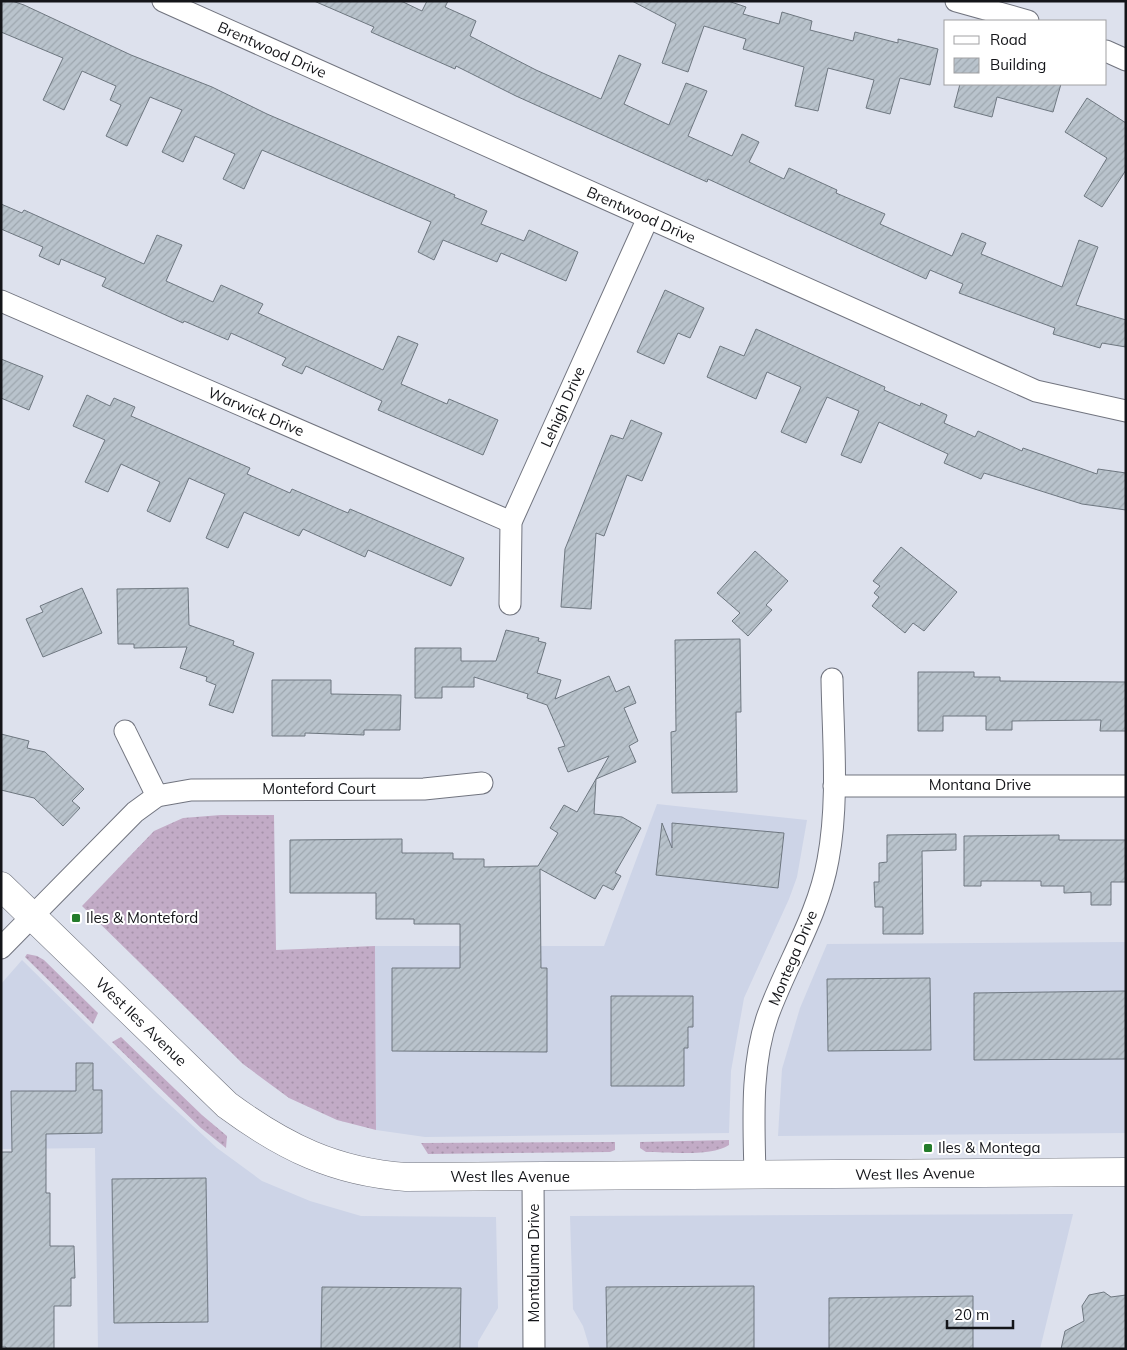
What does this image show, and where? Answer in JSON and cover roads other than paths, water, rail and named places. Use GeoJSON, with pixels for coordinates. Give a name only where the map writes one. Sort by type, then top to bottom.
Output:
{"type":"FeatureCollection","features":[{"type":"Feature","properties":{"kind":"street","name":"Brentwood Drive"},"geometry":{"type":"LineString","coordinates":[[163,1],[1036,391],[1126,411]]}},
{"type":"Feature","properties":{"kind":"street"},"geometry":{"type":"LineString","coordinates":[[956,1],[1024,20]]}},
{"type":"Feature","properties":{"kind":"street"},"geometry":{"type":"LineString","coordinates":[[1107,51],[1126,60]]}},
{"type":"Feature","properties":{"kind":"street","name":"Lehigh Drive"},"geometry":{"type":"LineString","coordinates":[[510,604],[511,522],[648,218]]}},
{"type":"Feature","properties":{"kind":"street","name":"Warwick Drive"},"geometry":{"type":"LineString","coordinates":[[1,301],[511,522]]}},
{"type":"Feature","properties":{"kind":"street","name":"Montega Drive"},"geometry":{"type":"LineString","coordinates":[[755,1176],[754,1094],[760,1049],[768,1016],[808,928],[828,862],[835,812],[832,679]]}},
{"type":"Feature","properties":{"kind":"street"},"geometry":{"type":"LineString","coordinates":[[126,731],[157,796]]}},
{"type":"Feature","properties":{"kind":"street","name":"Monteford Court"},"geometry":{"type":"LineString","coordinates":[[1,948],[135,812],[157,796],[191,790],[424,789],[482,782]]}},
{"type":"Feature","properties":{"kind":"street","name":"Montana Drive"},"geometry":{"type":"LineString","coordinates":[[834,786],[1126,786]]}},
{"type":"Feature","properties":{"kind":"street","name":"West Iles Avenue"},"geometry":{"type":"LineString","coordinates":[[1,886],[209,1087],[263,1132],[308,1154],[340,1166],[385,1176],[755,1176],[1126,1172]]}},
{"type":"Feature","properties":{"kind":"street","name":"Montaluma Drive"},"geometry":{"type":"LineString","coordinates":[[533,1177],[534,1349]]}},
{"type":"Feature","properties":{"kind":"place","name":"Iles & Monteford"},"geometry":{"type":"Point","coordinates":[76,918]}},
{"type":"Feature","properties":{"kind":"place","name":"Iles & Montega"},"geometry":{"type":"Point","coordinates":[928,1148]}}]}
